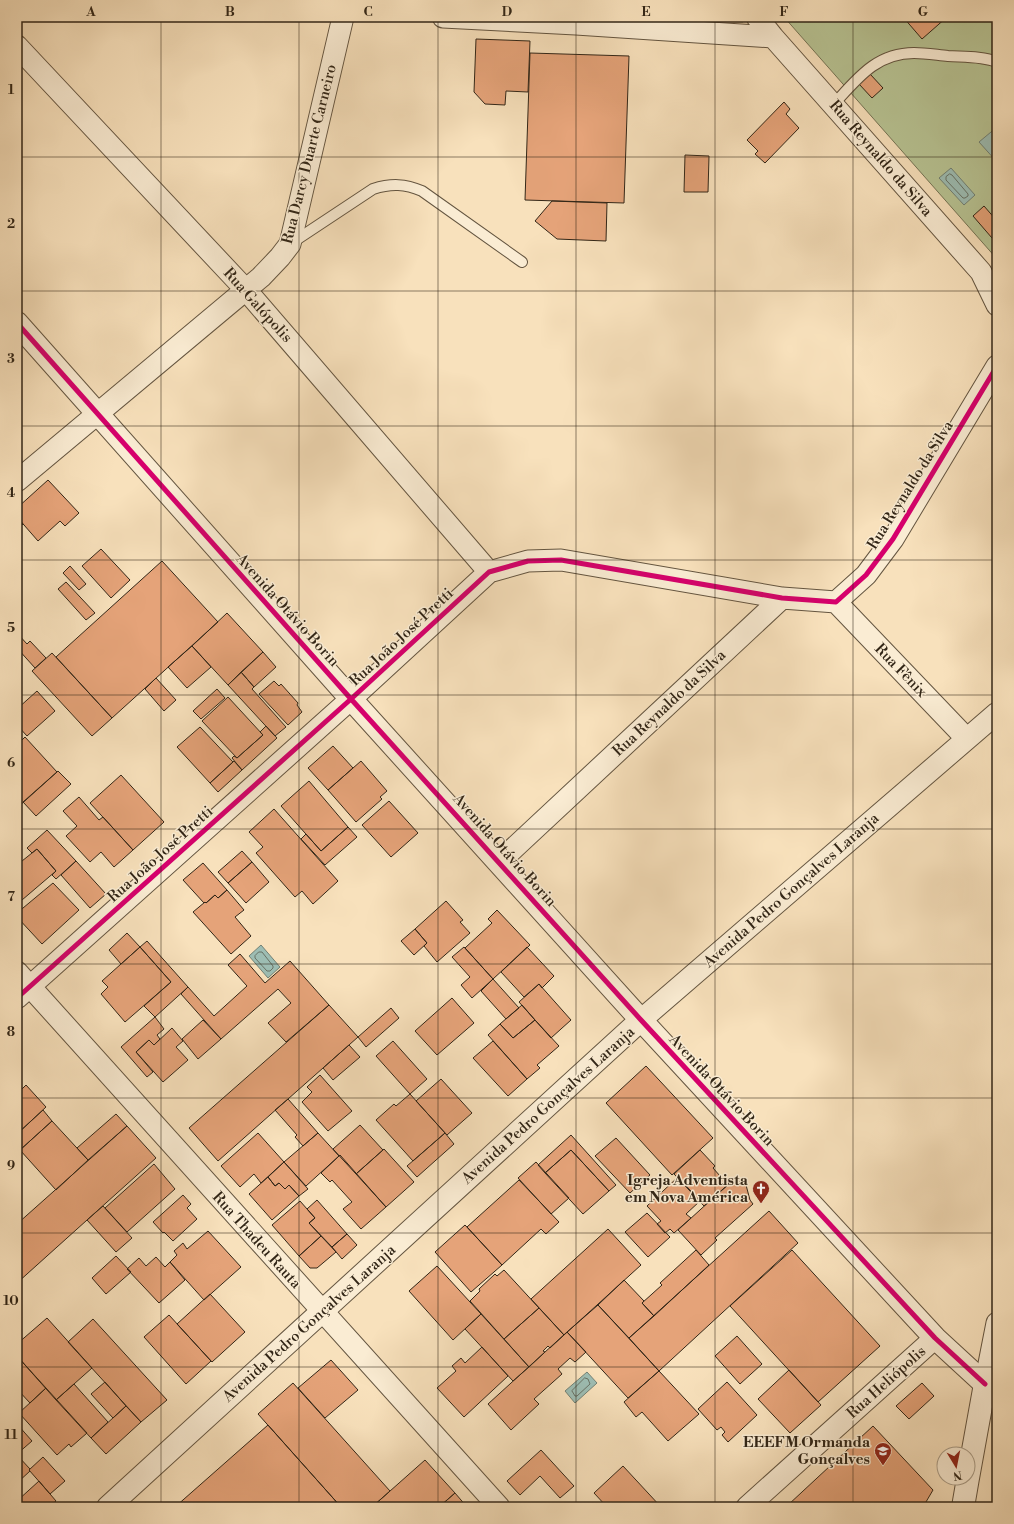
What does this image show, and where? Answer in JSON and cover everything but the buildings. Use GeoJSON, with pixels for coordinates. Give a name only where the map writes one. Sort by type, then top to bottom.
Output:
{"type":"FeatureCollection","features":[{"type":"Feature","properties":{"kind":"street","name":"Rua Darcy Duarte Carneiro"},"geometry":{"type":"LineString","coordinates":[[17,481],[261,277],[290,244],[343,17]]}},
{"type":"Feature","properties":{"kind":"street"},"geometry":{"type":"LineString","coordinates":[[443,17],[586,20],[773,37]]}},
{"type":"Feature","properties":{"kind":"street","name":"Rua Reynaldo da Silva"},"geometry":{"type":"LineString","coordinates":[[757,17],[981,272],[997,305]]}},
{"type":"Feature","properties":{"kind":"street","name":"Rua Galópolis"},"geometry":{"type":"LineString","coordinates":[[17,46],[246,290],[489,572]]}},
{"type":"Feature","properties":{"kind":"street","name":"Avenida Otávio Borin"},"geometry":{"type":"LineString","coordinates":[[17,323],[351,699],[500,862],[641,1020],[936,1338],[985,1384]]}},
{"type":"Feature","properties":{"kind":"street","name":"Rua Reynaldo da Silva"},"geometry":{"type":"LineString","coordinates":[[836,602],[866,575],[893,539],[997,366]]}},
{"type":"Feature","properties":{"kind":"street","name":"Rua João José Pretti"},"geometry":{"type":"LineString","coordinates":[[21,986],[351,699],[489,572],[528,561],[561,560],[782,598]]}},
{"type":"Feature","properties":{"kind":"street"},"geometry":{"type":"LineString","coordinates":[[782,598],[836,602]]}},
{"type":"Feature","properties":{"kind":"street","name":"Rua Reynaldo da Silva"},"geometry":{"type":"LineString","coordinates":[[500,862],[782,598]]}},
{"type":"Feature","properties":{"kind":"street","name":"Rua Fênix"},"geometry":{"type":"LineString","coordinates":[[836,602],[966,738]]}},
{"type":"Feature","properties":{"kind":"street","name":"Avenida Pedro Gonçalves Laranja"},"geometry":{"type":"LineString","coordinates":[[108,1507],[641,1020],[966,738],[997,713]]}},
{"type":"Feature","properties":{"kind":"street","name":"Rua Thadeu Rauta"},"geometry":{"type":"LineString","coordinates":[[21,986],[322,1311],[499,1507]]}},
{"type":"Feature","properties":{"kind":"street"},"geometry":{"type":"LineString","coordinates":[[974,1446],[997,1323]]}},
{"type":"Feature","properties":{"kind":"street","name":"Rua Heliópolis"},"geometry":{"type":"LineString","coordinates":[[747,1507],[936,1338]]}},
{"type":"Feature","properties":{"kind":"street"},"geometry":{"type":"LineString","coordinates":[[963,1507],[967,1486]]}},
{"type":"Feature","properties":{"kind":"lane"},"geometry":{"type":"LineString","coordinates":[[834,104],[862,74],[872,66],[883,59],[898,55],[913,53],[982,58],[997,62]]}},
{"type":"Feature","properties":{"kind":"lane"},"geometry":{"type":"LineString","coordinates":[[290,244],[373,189],[386,185],[400,184],[422,191],[522,262]]}},
{"type":"Feature","properties":{"kind":"green space"},"geometry":{"type":"Polygon","coordinates":[[[667,17],[739,17],[743,22],[664,20],[667,17]]]}},
{"type":"Feature","properties":{"kind":"green space"},"geometry":{"type":"Polygon","coordinates":[[[784,17],[997,17],[997,259],[784,17]]]}},
{"type":"Feature","properties":{"kind":"water"},"geometry":{"type":"Polygon","coordinates":[[[997,127],[997,162],[979,142],[997,127]]]}},
{"type":"Feature","properties":{"kind":"water"},"geometry":{"type":"Polygon","coordinates":[[[951,168],[975,195],[964,205],[939,178],[951,168]]]}},
{"type":"Feature","properties":{"kind":"water"},"geometry":{"type":"Polygon","coordinates":[[[261,945],[280,967],[268,978],[249,956],[261,945]]]}},
{"type":"Feature","properties":{"kind":"water"},"geometry":{"type":"Polygon","coordinates":[[[587,1372],[597,1383],[575,1403],[565,1391],[587,1372]]]}},
{"type":"Feature","properties":{"kind":"cycle path"},"geometry":{"type":"LineString","coordinates":[[17,323],[351,699],[641,1020],[935,1338],[985,1384]]}},
{"type":"Feature","properties":{"kind":"cycle path"},"geometry":{"type":"LineString","coordinates":[[17,998],[351,699],[489,572],[528,561],[561,560],[782,598],[836,602],[866,575],[893,539],[997,366]]}},
{"type":"Feature","properties":{"kind":"place","name":"Igreja Adventista em Nova América"},"geometry":{"type":"Point","coordinates":[761,1204]}},
{"type":"Feature","properties":{"kind":"place","name":"EEEFM Ormanda Gonçalves"},"geometry":{"type":"Point","coordinates":[883,1466]}}]}
